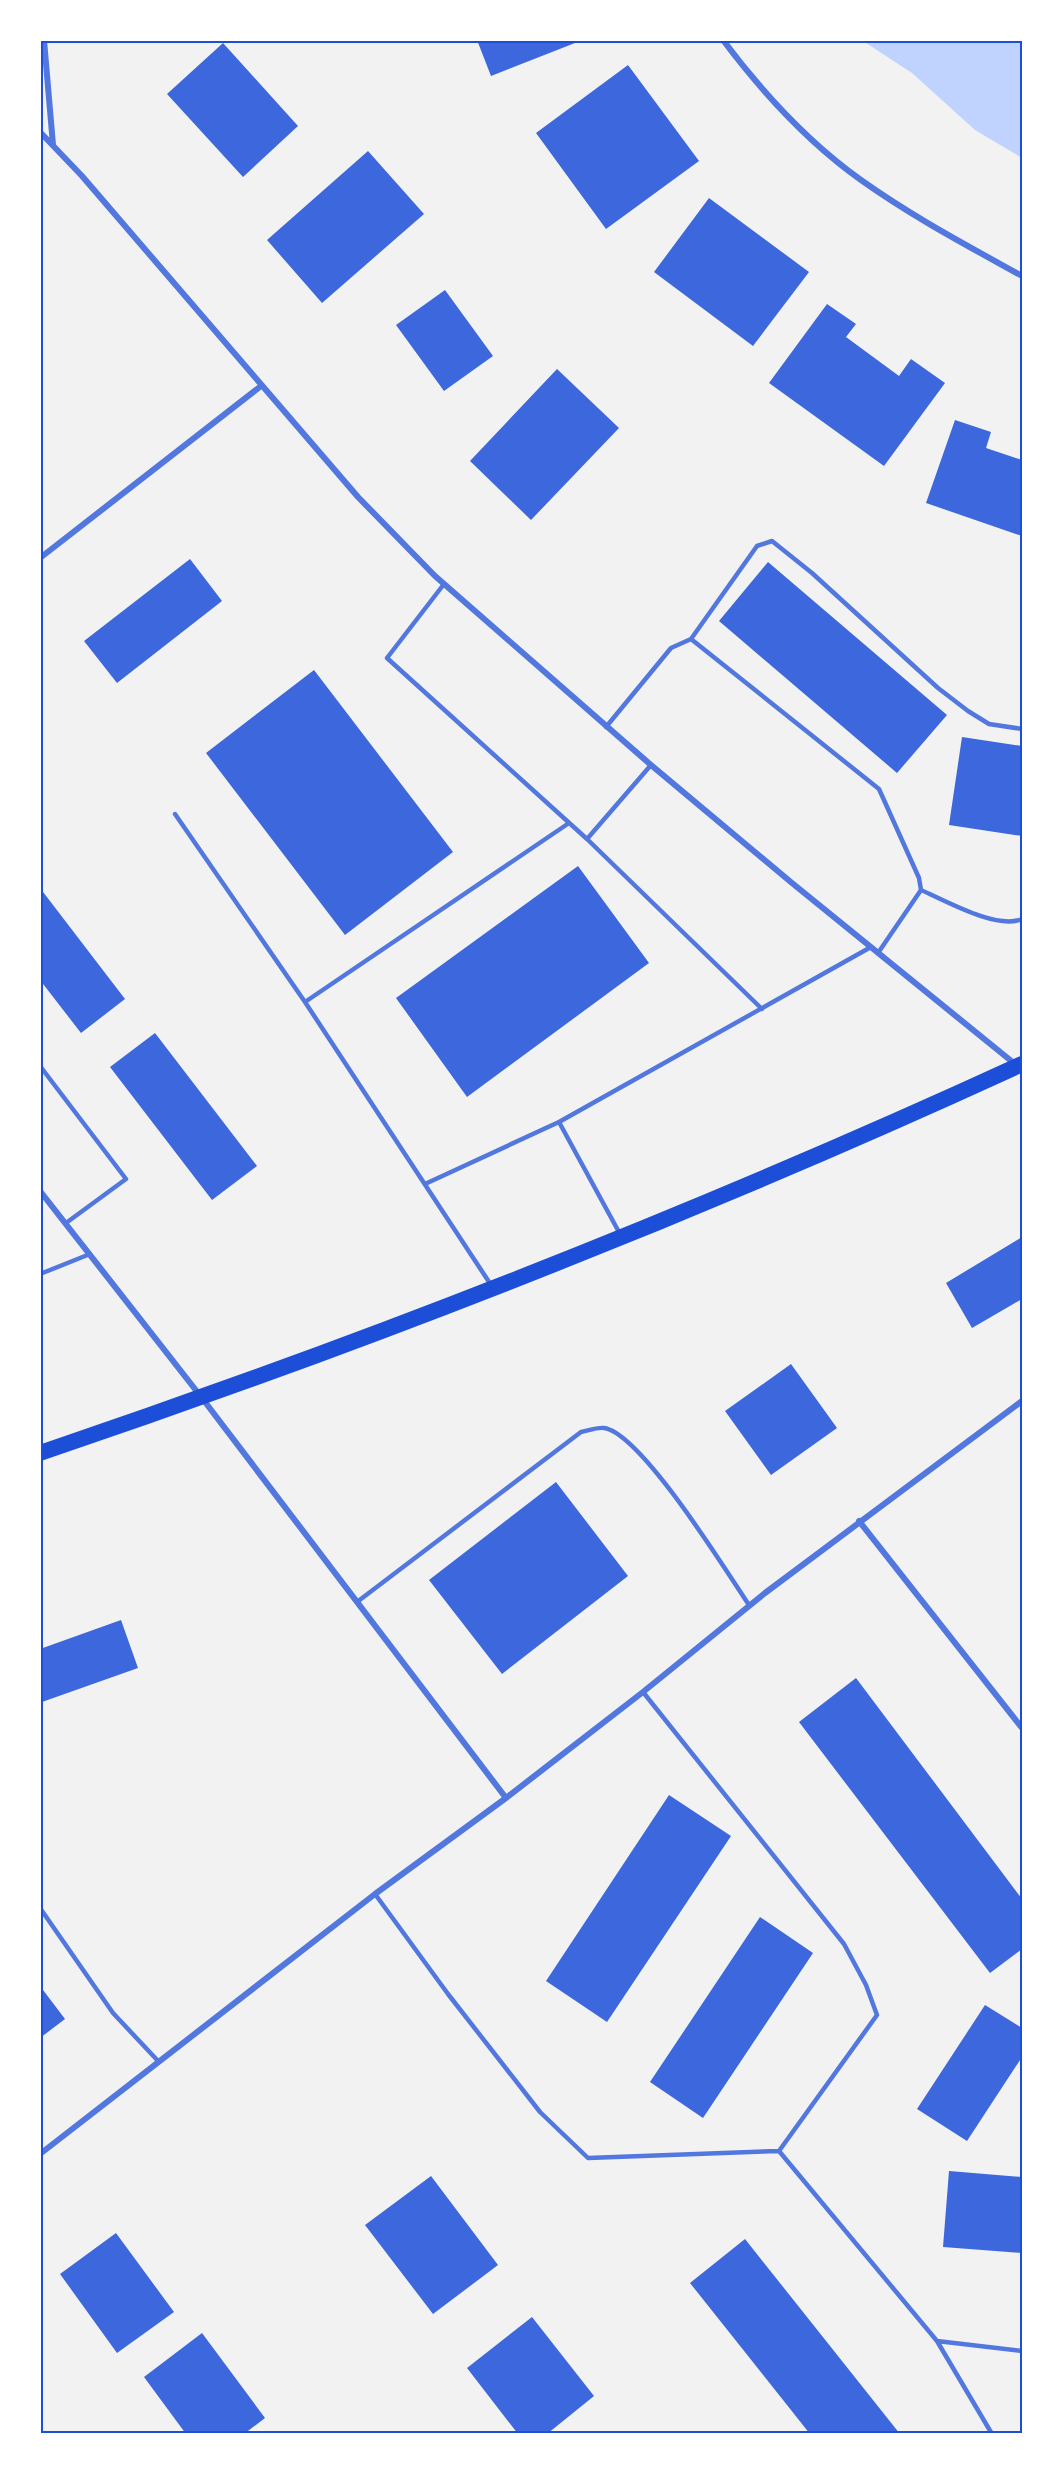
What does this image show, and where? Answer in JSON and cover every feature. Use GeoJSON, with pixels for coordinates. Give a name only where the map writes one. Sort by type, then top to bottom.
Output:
{"type":"FeatureCollection","features":[{"type":"Feature","properties":{"kind":"highway"},"geometry":{"type":"LineString","coordinates":[[40,1453],[202,1398],[622,1237],[813,1157],[1020,1065]]}},
{"type":"Feature","properties":{"kind":"street"},"geometry":{"type":"LineString","coordinates":[[44,40],[53,145]]}},
{"type":"Feature","properties":{"kind":"street"},"geometry":{"type":"LineString","coordinates":[[723,40],[744,67],[806,134],[860,179],[933,227],[1023,276]]}},
{"type":"Feature","properties":{"kind":"street"},"geometry":{"type":"LineString","coordinates":[[40,132],[82,176],[358,497],[444,584],[606,728],[878,953],[1020,1065]]}},
{"type":"Feature","properties":{"kind":"street"},"geometry":{"type":"LineString","coordinates":[[40,558],[261,386]]}},
{"type":"Feature","properties":{"kind":"street"},"geometry":{"type":"LineString","coordinates":[[40,1191],[202,1398],[506,1798]]}},
{"type":"Feature","properties":{"kind":"street"},"geometry":{"type":"LineString","coordinates":[[40,2154],[375,1894],[506,1798],[643,1692],[749,1605],[1023,1401]]}},
{"type":"Feature","properties":{"kind":"street"},"geometry":{"type":"LineString","coordinates":[[859,1521],[1023,1728]]}},
{"type":"Feature","properties":{"kind":"lane"},"geometry":{"type":"LineString","coordinates":[[606,728],[671,648],[691,639],[757,546],[772,541],[812,573],[938,688],[960,705],[989,724],[1023,729]]}},
{"type":"Feature","properties":{"kind":"lane"},"geometry":{"type":"LineString","coordinates":[[444,584],[387,658],[587,839],[762,1009]]}},
{"type":"Feature","properties":{"kind":"lane"},"geometry":{"type":"LineString","coordinates":[[691,639],[879,789],[918,878],[921,890],[878,953]]}},
{"type":"Feature","properties":{"kind":"lane"},"geometry":{"type":"LineString","coordinates":[[587,839],[651,765]]}},
{"type":"Feature","properties":{"kind":"lane"},"geometry":{"type":"LineString","coordinates":[[176,814],[305,1002],[493,1288]]}},
{"type":"Feature","properties":{"kind":"lane"},"geometry":{"type":"LineString","coordinates":[[305,1002],[569,823]]}},
{"type":"Feature","properties":{"kind":"lane"},"geometry":{"type":"LineString","coordinates":[[921,890],[984,917],[1015,922],[1023,919]]}},
{"type":"Feature","properties":{"kind":"lane"},"geometry":{"type":"LineString","coordinates":[[425,1184],[559,1122],[871,947]]}},
{"type":"Feature","properties":{"kind":"lane"},"geometry":{"type":"LineString","coordinates":[[40,1066],[126,1179],[66,1223]]}},
{"type":"Feature","properties":{"kind":"lane"},"geometry":{"type":"LineString","coordinates":[[559,1122],[622,1237]]}},
{"type":"Feature","properties":{"kind":"lane"},"geometry":{"type":"LineString","coordinates":[[40,1274],[90,1254]]}},
{"type":"Feature","properties":{"kind":"lane"},"geometry":{"type":"LineString","coordinates":[[357,1602],[581,1432],[603,1427],[621,1435],[645,1459],[749,1605]]}},
{"type":"Feature","properties":{"kind":"lane"},"geometry":{"type":"LineString","coordinates":[[643,1692],[844,1944],[866,1985],[877,2015],[779,2151]]}},
{"type":"Feature","properties":{"kind":"lane"},"geometry":{"type":"LineString","coordinates":[[375,1894],[448,1994],[540,2112],[588,2158],[779,2151]]}},
{"type":"Feature","properties":{"kind":"lane"},"geometry":{"type":"LineString","coordinates":[[40,1908],[113,2013],[159,2062]]}},
{"type":"Feature","properties":{"kind":"lane"},"geometry":{"type":"LineString","coordinates":[[779,2151],[937,2341],[992,2433]]}},
{"type":"Feature","properties":{"kind":"lane"},"geometry":{"type":"LineString","coordinates":[[937,2341],[1023,2351]]}},
{"type":"Feature","properties":{"kind":"water"},"geometry":{"type":"Polygon","coordinates":[[[863,41],[1022,41],[1022,158],[975,130],[912,73],[863,41]]]}},
{"type":"Feature","properties":{"kind":"building"},"geometry":{"type":"Polygon","coordinates":[[[477,40],[574,40],[575,43],[491,76],[477,40]]]}},
{"type":"Feature","properties":{"kind":"building"},"geometry":{"type":"Polygon","coordinates":[[[223,43],[298,126],[243,177],[167,94],[223,43]]]}},
{"type":"Feature","properties":{"kind":"building"},"geometry":{"type":"Polygon","coordinates":[[[628,65],[699,161],[606,229],[536,133],[628,65]]]}},
{"type":"Feature","properties":{"kind":"building"},"geometry":{"type":"Polygon","coordinates":[[[368,151],[424,214],[322,303],[267,240],[368,151]]]}},
{"type":"Feature","properties":{"kind":"building"},"geometry":{"type":"Polygon","coordinates":[[[709,198],[809,272],[753,346],[654,272],[709,198]]]}},
{"type":"Feature","properties":{"kind":"building"},"geometry":{"type":"Polygon","coordinates":[[[445,290],[493,356],[444,391],[396,325],[445,290]]]}},
{"type":"Feature","properties":{"kind":"building"},"geometry":{"type":"Polygon","coordinates":[[[827,304],[856,324],[846,337],[899,376],[911,359],[945,383],[884,466],[769,383],[827,304]]]}},
{"type":"Feature","properties":{"kind":"building"},"geometry":{"type":"Polygon","coordinates":[[[557,369],[619,428],[531,520],[470,461],[557,369]]]}},
{"type":"Feature","properties":{"kind":"building"},"geometry":{"type":"Polygon","coordinates":[[[955,420],[991,432],[986,448],[1022,460],[1022,536],[926,503],[955,420]]]}},
{"type":"Feature","properties":{"kind":"building"},"geometry":{"type":"Polygon","coordinates":[[[190,559],[222,601],[117,683],[84,641],[190,559]]]}},
{"type":"Feature","properties":{"kind":"building"},"geometry":{"type":"Polygon","coordinates":[[[768,562],[947,715],[897,773],[719,621],[768,562]]]}},
{"type":"Feature","properties":{"kind":"building"},"geometry":{"type":"Polygon","coordinates":[[[314,670],[453,852],[345,935],[206,753],[314,670]]]}},
{"type":"Feature","properties":{"kind":"building"},"geometry":{"type":"Polygon","coordinates":[[[962,737],[1022,746],[1022,836],[949,825],[962,737]]]}},
{"type":"Feature","properties":{"kind":"building"},"geometry":{"type":"Polygon","coordinates":[[[578,866],[649,963],[467,1097],[396,998],[578,866]]]}},
{"type":"Feature","properties":{"kind":"building"},"geometry":{"type":"Polygon","coordinates":[[[40,888],[125,999],[81,1033],[40,980],[40,888]]]}},
{"type":"Feature","properties":{"kind":"building"},"geometry":{"type":"Polygon","coordinates":[[[155,1033],[257,1166],[212,1200],[110,1067],[155,1033]]]}},
{"type":"Feature","properties":{"kind":"building"},"geometry":{"type":"Polygon","coordinates":[[[1022,1237],[1022,1299],[972,1328],[946,1283],[1022,1237]]]}},
{"type":"Feature","properties":{"kind":"building"},"geometry":{"type":"Polygon","coordinates":[[[791,1364],[837,1428],[771,1475],[725,1411],[791,1364]]]}},
{"type":"Feature","properties":{"kind":"building"},"geometry":{"type":"Polygon","coordinates":[[[556,1482],[628,1576],[502,1674],[429,1580],[556,1482]]]}},
{"type":"Feature","properties":{"kind":"building"},"geometry":{"type":"Polygon","coordinates":[[[121,1620],[138,1668],[42,1702],[40,1649],[121,1620]]]}},
{"type":"Feature","properties":{"kind":"building"},"geometry":{"type":"Polygon","coordinates":[[[856,1678],[1022,1899],[1022,1949],[990,1973],[799,1722],[856,1678]]]}},
{"type":"Feature","properties":{"kind":"building"},"geometry":{"type":"Polygon","coordinates":[[[669,1795],[731,1836],[607,2022],[546,1981],[669,1795]]]}},
{"type":"Feature","properties":{"kind":"building"},"geometry":{"type":"Polygon","coordinates":[[[760,1917],[813,1953],[703,2118],[650,2082],[760,1917]]]}},
{"type":"Feature","properties":{"kind":"building"},"geometry":{"type":"Polygon","coordinates":[[[40,1986],[65,2019],[40,2038],[40,1986]]]}},
{"type":"Feature","properties":{"kind":"building"},"geometry":{"type":"Polygon","coordinates":[[[985,2005],[1022,2028],[1022,2057],[967,2141],[917,2109],[985,2005]]]}},
{"type":"Feature","properties":{"kind":"building"},"geometry":{"type":"Polygon","coordinates":[[[949,2171],[1022,2177],[1022,2253],[943,2247],[949,2171]]]}},
{"type":"Feature","properties":{"kind":"building"},"geometry":{"type":"Polygon","coordinates":[[[431,2176],[498,2265],[433,2314],[365,2225],[431,2176]]]}},
{"type":"Feature","properties":{"kind":"building"},"geometry":{"type":"Polygon","coordinates":[[[116,2233],[174,2312],[117,2353],[60,2274],[116,2233]]]}},
{"type":"Feature","properties":{"kind":"building"},"geometry":{"type":"Polygon","coordinates":[[[745,2239],[900,2434],[810,2434],[690,2283],[745,2239]]]}},
{"type":"Feature","properties":{"kind":"building"},"geometry":{"type":"Polygon","coordinates":[[[532,2317],[594,2396],[547,2434],[518,2434],[467,2368],[532,2317]]]}},
{"type":"Feature","properties":{"kind":"building"},"geometry":{"type":"Polygon","coordinates":[[[202,2333],[265,2418],[244,2434],[186,2434],[144,2377],[202,2333]]]}}]}
